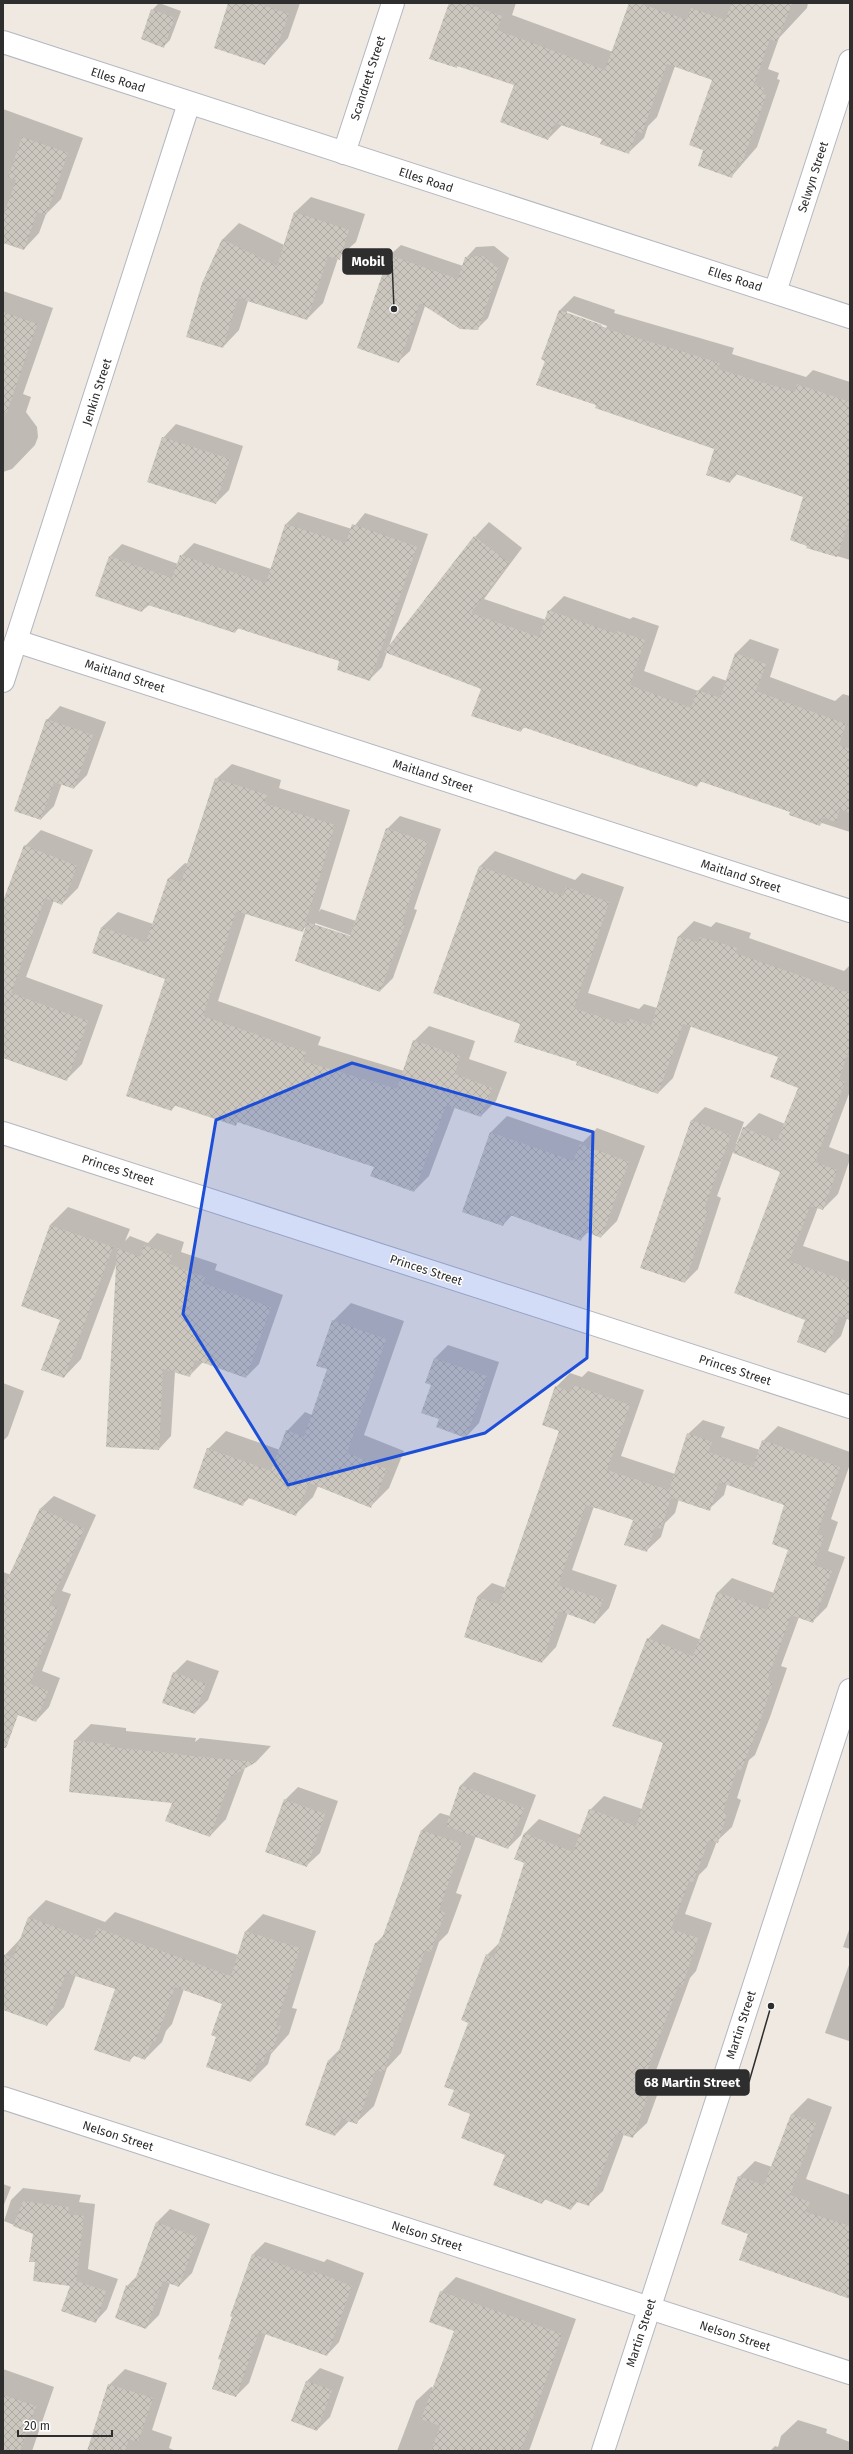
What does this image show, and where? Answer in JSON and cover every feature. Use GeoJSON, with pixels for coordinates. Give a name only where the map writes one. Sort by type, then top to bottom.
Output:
{"type":"FeatureCollection","features":[{"type":"Feature","properties":{"kind":"street","name":"Scandrett Street"},"geometry":{"type":"LineString","coordinates":[[344,153],[393,3]]}},
{"type":"Feature","properties":{"kind":"street","name":"Elles Road"},"geometry":{"type":"LineString","coordinates":[[3,42],[850,317]]}},
{"type":"Feature","properties":{"kind":"street","name":"Selwyn Street"},"geometry":{"type":"LineString","coordinates":[[776,292],[850,61]]}},
{"type":"Feature","properties":{"kind":"street","name":"Jenkin Street"},"geometry":{"type":"LineString","coordinates":[[3,681],[189,103]]}},
{"type":"Feature","properties":{"kind":"street","name":"Maitland Street"},"geometry":{"type":"LineString","coordinates":[[16,641],[850,911]]}},
{"type":"Feature","properties":{"kind":"street","name":"Princes Street"},"geometry":{"type":"LineString","coordinates":[[3,1133],[850,1407]]}},
{"type":"Feature","properties":{"kind":"street","name":"Martin Street"},"geometry":{"type":"LineString","coordinates":[[603,2451],[850,1690]]}},
{"type":"Feature","properties":{"kind":"street","name":"Nelson Street"},"geometry":{"type":"LineString","coordinates":[[3,2098],[850,2373]]}},
{"type":"Feature","properties":{"kind":"highlighted area"},"geometry":{"type":"Polygon","coordinates":[[[352,1063],[593,1132],[587,1358],[485,1433],[288,1485],[183,1314],[216,1120],[352,1063]]]}},
{"type":"Feature","properties":{"kind":"building"},"geometry":{"type":"Polygon","coordinates":[[[228,3],[257,3],[289,14],[275,52],[270,50],[265,65],[214,48],[228,3]]]}},
{"type":"Feature","properties":{"kind":"building"},"geometry":{"type":"Polygon","coordinates":[[[449,3],[466,3],[502,16],[497,30],[605,70],[629,3],[639,3],[687,20],[691,8],[725,20],[732,3],[792,3],[777,42],[770,39],[754,84],[764,88],[762,94],[766,95],[742,164],[737,162],[732,178],[698,166],[703,150],[689,145],[712,80],[667,64],[642,133],[637,131],[629,154],[600,144],[602,139],[555,123],[548,140],[500,122],[514,85],[457,66],[457,68],[429,59],[449,3]]]}},
{"type":"Feature","properties":{"kind":"building"},"geometry":{"type":"Polygon","coordinates":[[[151,9],[175,18],[164,48],[141,39],[151,9]]]}},
{"type":"Feature","properties":{"kind":"building"},"geometry":{"type":"Polygon","coordinates":[[[22,137],[68,153],[46,215],[37,212],[24,250],[3,243],[3,216],[16,180],[8,177],[22,137]]]}},
{"type":"Feature","properties":{"kind":"building"},"geometry":{"type":"Polygon","coordinates":[[[294,212],[349,230],[340,260],[328,256],[307,320],[238,298],[223,348],[186,337],[202,283],[222,239],[277,266],[294,212]]]}},
{"type":"Feature","properties":{"kind":"building"},"geometry":{"type":"Polygon","coordinates":[[[389,255],[458,279],[465,257],[483,256],[499,269],[478,330],[460,329],[420,303],[399,363],[357,348],[389,255]]]}},
{"type":"Feature","properties":{"kind":"building"},"geometry":{"type":"Polygon","coordinates":[[[559,310],[602,325],[601,327],[720,363],[718,369],[795,392],[797,384],[850,402],[850,518],[837,557],[806,548],[807,546],[790,540],[803,497],[733,473],[730,483],[706,475],[714,449],[595,408],[596,405],[536,385],[545,361],[541,359],[559,310]]]}},
{"type":"Feature","properties":{"kind":"building"},"geometry":{"type":"Polygon","coordinates":[[[3,312],[37,324],[7,412],[3,412],[3,312]]]}},
{"type":"Feature","properties":{"kind":"building"},"geometry":{"type":"Polygon","coordinates":[[[162,437],[230,459],[216,504],[147,482],[162,437]]]}},
{"type":"Feature","properties":{"kind":"building"},"geometry":{"type":"Polygon","coordinates":[[[285,524],[346,543],[352,524],[417,547],[370,681],[337,670],[339,661],[237,628],[235,633],[145,604],[142,612],[95,596],[109,556],[172,578],[180,555],[266,583],[285,524]]]}},
{"type":"Feature","properties":{"kind":"building"},"geometry":{"type":"Polygon","coordinates":[[[474,536],[509,563],[471,613],[539,637],[548,610],[616,634],[617,631],[645,640],[630,685],[691,708],[697,690],[720,698],[735,653],[766,664],[756,691],[846,724],[839,745],[850,749],[850,813],[840,809],[836,822],[823,818],[820,826],[789,815],[790,812],[699,781],[697,787],[523,727],[521,732],[471,716],[481,689],[384,652],[474,536]]]}},
{"type":"Feature","properties":{"kind":"building"},"geometry":{"type":"Polygon","coordinates":[[[46,719],[93,735],[74,789],[54,782],[41,820],[14,811],[46,719]]]}},
{"type":"Feature","properties":{"kind":"building"},"geometry":{"type":"Polygon","coordinates":[[[215,778],[267,795],[264,803],[335,825],[303,932],[236,911],[203,1016],[306,1052],[303,1061],[397,1089],[413,1040],[460,1056],[455,1074],[492,1088],[481,1117],[446,1105],[414,1192],[370,1176],[374,1167],[237,1122],[236,1126],[173,1105],[172,1111],[126,1096],[165,979],[92,953],[101,927],[146,942],[168,878],[181,882],[215,778]]]}},
{"type":"Feature","properties":{"kind":"building"},"geometry":{"type":"Polygon","coordinates":[[[386,828],[428,842],[402,923],[405,924],[380,992],[295,961],[307,922],[350,936],[386,828]]]}},
{"type":"Feature","properties":{"kind":"building"},"geometry":{"type":"Polygon","coordinates":[[[24,845],[77,866],[62,905],[45,898],[11,993],[88,1021],[67,1081],[3,1058],[3,901],[24,845]]]}},
{"type":"Feature","properties":{"kind":"building"},"geometry":{"type":"Polygon","coordinates":[[[479,866],[563,896],[566,887],[609,902],[574,1008],[626,1025],[628,1018],[651,1026],[678,936],[698,942],[700,937],[737,948],[735,953],[850,993],[850,1046],[839,1080],[845,1082],[815,1162],[837,1170],[823,1210],[810,1206],[789,1261],[850,1282],[850,1320],[839,1316],[826,1353],[797,1342],[805,1320],[734,1293],[780,1172],[733,1153],[743,1127],[777,1141],[798,1088],[770,1077],[778,1057],[683,1024],[658,1094],[576,1065],[577,1062],[514,1042],[520,1024],[433,993],[479,866]]]}},
{"type":"Feature","properties":{"kind":"building"},"geometry":{"type":"Polygon","coordinates":[[[691,1120],[731,1135],[704,1209],[708,1211],[685,1283],[640,1268],[691,1120]]]}},
{"type":"Feature","properties":{"kind":"building"},"geometry":{"type":"Polygon","coordinates":[[[490,1132],[573,1161],[580,1144],[629,1162],[601,1238],[584,1231],[581,1241],[507,1214],[503,1226],[462,1212],[490,1132]]]}},
{"type":"Feature","properties":{"kind":"building"},"geometry":{"type":"Polygon","coordinates":[[[50,1225],[113,1247],[64,1378],[41,1370],[60,1320],[21,1306],[50,1225]]]}},
{"type":"Feature","properties":{"kind":"building"},"geometry":{"type":"Polygon","coordinates":[[[144,1245],[172,1255],[169,1264],[205,1277],[203,1283],[271,1307],[246,1378],[195,1360],[190,1377],[163,1369],[159,1450],[106,1447],[117,1248],[140,1257],[144,1245]]]}},
{"type":"Feature","properties":{"kind":"building"},"geometry":{"type":"Polygon","coordinates":[[[332,1320],[386,1339],[347,1453],[387,1469],[371,1508],[309,1483],[296,1516],[246,1497],[243,1506],[193,1488],[207,1448],[271,1471],[286,1430],[304,1437],[327,1369],[316,1366],[332,1320]]]}},
{"type":"Feature","properties":{"kind":"building"},"geometry":{"type":"Polygon","coordinates":[[[434,1358],[487,1376],[466,1438],[436,1427],[439,1419],[421,1413],[431,1385],[425,1383],[434,1358]]]}},
{"type":"Feature","properties":{"kind":"building"},"geometry":{"type":"Polygon","coordinates":[[[573,1385],[630,1405],[607,1470],[669,1490],[687,1433],[712,1442],[708,1452],[753,1467],[762,1440],[840,1467],[817,1534],[824,1536],[814,1565],[832,1571],[813,1623],[791,1615],[767,1681],[773,1682],[756,1733],[741,1770],[737,1769],[723,1812],[727,1814],[718,1843],[709,1840],[693,1882],[689,1881],[671,1929],[698,1938],[682,1987],[678,1986],[640,2090],[649,2093],[633,2138],[617,2133],[589,2206],[574,2201],[571,2210],[544,2199],[542,2204],[493,2185],[505,2155],[461,2138],[470,2114],[448,2105],[454,2090],[444,2087],[468,2023],[461,2020],[486,1954],[494,1958],[524,1863],[514,1859],[524,1833],[573,1852],[589,1809],[636,1826],[663,1743],[612,1726],[647,1638],[693,1656],[717,1592],[767,1610],[788,1550],[772,1544],[784,1505],[719,1482],[710,1511],[671,1498],[661,1529],[655,1527],[647,1552],[624,1545],[633,1520],[586,1505],[558,1585],[603,1599],[595,1624],[559,1611],[542,1663],[464,1637],[477,1597],[499,1604],[559,1431],[542,1425],[555,1386],[571,1392],[573,1385]]]}},
{"type":"Feature","properties":{"kind":"building"},"geometry":{"type":"Polygon","coordinates":[[[40,1508],[84,1529],[49,1605],[58,1608],[30,1684],[48,1691],[36,1722],[18,1715],[6,1748],[3,1748],[3,1589],[40,1508]]]}},
{"type":"Feature","properties":{"kind":"building"},"geometry":{"type":"Polygon","coordinates":[[[173,1672],[206,1684],[195,1714],[162,1703],[173,1672]]]}},
{"type":"Feature","properties":{"kind":"building"},"geometry":{"type":"Polygon","coordinates":[[[74,1740],[110,1744],[110,1747],[181,1754],[180,1756],[256,1762],[227,1779],[230,1780],[210,1837],[165,1821],[172,1803],[69,1792],[74,1740]]]}},
{"type":"Feature","properties":{"kind":"building"},"geometry":{"type":"Polygon","coordinates":[[[460,1785],[524,1808],[508,1849],[446,1826],[460,1785]]]}},
{"type":"Feature","properties":{"kind":"building"},"geometry":{"type":"Polygon","coordinates":[[[284,1799],[325,1814],[307,1867],[265,1852],[284,1799]]]}},
{"type":"Feature","properties":{"kind":"building"},"geometry":{"type":"Polygon","coordinates":[[[421,1830],[462,1844],[439,1910],[445,1913],[431,1952],[425,1950],[384,2072],[376,2070],[357,2124],[341,2119],[335,2136],[305,2125],[328,2060],[335,2062],[375,1943],[380,1944],[421,1830]]]}},
{"type":"Feature","properties":{"kind":"building"},"geometry":{"type":"Polygon","coordinates":[[[28,1917],[93,1941],[97,1928],[231,1976],[245,1931],[300,1948],[276,2025],[281,2026],[272,2052],[267,2051],[263,2063],[258,2062],[251,2082],[206,2067],[216,2037],[211,2035],[222,2004],[175,1987],[155,2042],[152,2041],[145,2060],[132,2055],[130,2062],[94,2050],[115,1989],[66,1973],[47,2026],[3,2010],[3,1954],[13,1958],[28,1917]]]}},
{"type":"Feature","properties":{"kind":"building"},"geometry":{"type":"Polygon","coordinates":[[[791,2114],[816,2123],[790,2195],[810,2202],[806,2212],[850,2226],[850,2299],[739,2260],[748,2234],[721,2224],[738,2176],[764,2185],[791,2114]]]}},
{"type":"Feature","properties":{"kind":"building"},"geometry":{"type":"Polygon","coordinates":[[[23,2201],[69,2207],[68,2214],[84,2216],[76,2281],[106,2291],[96,2323],[61,2311],[70,2286],[33,2281],[35,2262],[29,2262],[33,2234],[13,2226],[23,2201]]]}},
{"type":"Feature","properties":{"kind":"building"},"geometry":{"type":"Polygon","coordinates":[[[156,2222],[197,2237],[179,2287],[163,2281],[146,2329],[115,2318],[126,2285],[132,2288],[156,2222]]]}},
{"type":"Feature","properties":{"kind":"building"},"geometry":{"type":"Polygon","coordinates":[[[252,2254],[312,2275],[313,2271],[352,2286],[327,2356],[259,2332],[236,2397],[212,2389],[221,2360],[218,2359],[232,2317],[230,2316],[252,2254]]]}},
{"type":"Feature","properties":{"kind":"building"},"geometry":{"type":"Polygon","coordinates":[[[440,2291],[562,2334],[521,2451],[431,2451],[440,2426],[421,2419],[454,2331],[429,2322],[440,2291]]]}},
{"type":"Feature","properties":{"kind":"building"},"geometry":{"type":"Polygon","coordinates":[[[306,2381],[332,2390],[317,2431],[291,2421],[306,2381]]]}},
{"type":"Feature","properties":{"kind":"building"},"geometry":{"type":"Polygon","coordinates":[[[108,2384],[153,2398],[138,2442],[129,2439],[125,2451],[87,2451],[108,2384]]]}},
{"type":"Feature","properties":{"kind":"building"},"geometry":{"type":"Polygon","coordinates":[[[3,2395],[36,2406],[20,2451],[3,2451],[3,2395]]]}},
{"type":"Feature","properties":{"kind":"place","name":"Mobil"},"geometry":{"type":"Point","coordinates":[394,309]}},
{"type":"Feature","properties":{"kind":"place","name":"68 Martin Street"},"geometry":{"type":"Point","coordinates":[771,2006]}}]}
